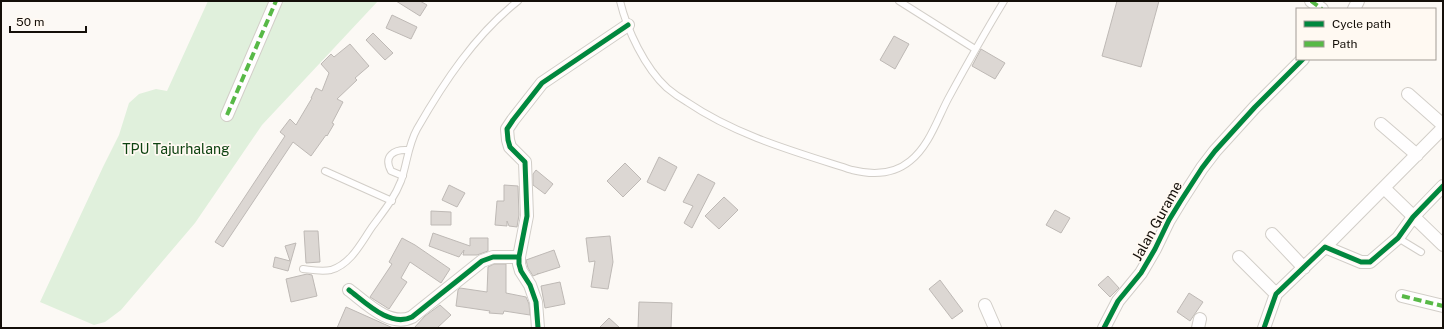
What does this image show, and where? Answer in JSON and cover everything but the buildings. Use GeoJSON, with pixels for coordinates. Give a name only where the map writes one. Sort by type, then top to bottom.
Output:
{"type":"FeatureCollection","features":[{"type":"Feature","properties":{"kind":"street"},"geometry":{"type":"LineString","coordinates":[[227,115],[276,1]]}},
{"type":"Feature","properties":{"kind":"street"},"geometry":{"type":"LineString","coordinates":[[1311,1],[1321,8]]}},
{"type":"Feature","properties":{"kind":"street"},"geometry":{"type":"LineString","coordinates":[[538,328],[536,302],[530,285],[521,271],[519,264],[527,216],[526,167],[525,162],[510,147],[507,129],[542,83],[628,25]]}},
{"type":"Feature","properties":{"kind":"street","name":"Jalan Gurame"},"geometry":{"type":"LineString","coordinates":[[1104,328],[1118,301],[1133,284],[1148,261],[1180,202],[1202,168],[1215,151],[1255,107],[1301,60]]}},
{"type":"Feature","properties":{"kind":"street"},"geometry":{"type":"LineString","coordinates":[[1408,94],[1443,125]]}},
{"type":"Feature","properties":{"kind":"street"},"geometry":{"type":"LineString","coordinates":[[1381,124],[1417,156]]}},
{"type":"Feature","properties":{"kind":"street"},"geometry":{"type":"LineString","coordinates":[[1264,328],[1276,294],[1417,156],[1443,128]]}},
{"type":"Feature","properties":{"kind":"street"},"geometry":{"type":"LineString","coordinates":[[1325,247],[1361,262],[1370,262],[1398,238],[1413,217],[1443,187]]}},
{"type":"Feature","properties":{"kind":"street"},"geometry":{"type":"LineString","coordinates":[[1384,188],[1443,245]]}},
{"type":"Feature","properties":{"kind":"street"},"geometry":{"type":"LineString","coordinates":[[1272,234],[1304,268]]}},
{"type":"Feature","properties":{"kind":"street"},"geometry":{"type":"LineString","coordinates":[[349,290],[383,315],[396,320],[405,320],[412,317],[482,261],[493,257],[519,257]]}},
{"type":"Feature","properties":{"kind":"street"},"geometry":{"type":"LineString","coordinates":[[1239,258],[1276,294]]}},
{"type":"Feature","properties":{"kind":"street"},"geometry":{"type":"LineString","coordinates":[[1402,296],[1443,306]]}},
{"type":"Feature","properties":{"kind":"street"},"geometry":{"type":"LineString","coordinates":[[985,305],[995,328]]}},
{"type":"Feature","properties":{"kind":"lane"},"geometry":{"type":"LineString","coordinates":[[303,269],[330,270],[345,261],[354,253],[392,201],[407,162],[408,150],[416,131],[464,56],[476,41],[518,1]]}},
{"type":"Feature","properties":{"kind":"lane"},"geometry":{"type":"LineString","coordinates":[[620,1],[628,25],[652,71],[667,88],[704,114],[721,123],[763,140],[865,174],[877,174],[902,166],[919,153],[975,49],[1004,1]]}},
{"type":"Feature","properties":{"kind":"lane"},"geometry":{"type":"LineString","coordinates":[[900,1],[975,49]]}},
{"type":"Feature","properties":{"kind":"lane"},"geometry":{"type":"LineString","coordinates":[[402,176],[391,170],[388,162],[389,158],[396,151],[408,150]]}},
{"type":"Feature","properties":{"kind":"lane"},"geometry":{"type":"LineString","coordinates":[[325,171],[392,201]]}},
{"type":"Feature","properties":{"kind":"lane"},"geometry":{"type":"LineString","coordinates":[[1398,238],[1421,252]]}},
{"type":"Feature","properties":{"kind":"green space","name":"TPU Tajurhalang"},"geometry":{"type":"Polygon","coordinates":[[[208,1],[378,1],[262,125],[195,223],[121,310],[105,322],[94,325],[40,302],[119,135],[129,103],[139,94],[156,89],[167,91],[208,1]]]}},
{"type":"Feature","properties":{"kind":"marked path"},"geometry":{"type":"LineString","coordinates":[[227,115],[276,1]]}},
{"type":"Feature","properties":{"kind":"marked path"},"geometry":{"type":"LineString","coordinates":[[1311,1],[1321,8]]}},
{"type":"Feature","properties":{"kind":"marked path"},"geometry":{"type":"LineString","coordinates":[[1402,296],[1443,306]]}},
{"type":"Feature","properties":{"kind":"cycle path"},"geometry":{"type":"LineString","coordinates":[[538,328],[536,302],[530,285],[521,271],[519,264],[527,216],[525,162],[510,147],[507,129],[542,83],[628,25]]}},
{"type":"Feature","properties":{"kind":"cycle path"},"geometry":{"type":"LineString","coordinates":[[1104,328],[1118,301],[1141,273],[1169,220],[1202,168],[1215,151],[1255,107],[1302,60]]}},
{"type":"Feature","properties":{"kind":"cycle path"},"geometry":{"type":"LineString","coordinates":[[1264,328],[1276,294],[1325,247],[1361,262],[1370,262],[1398,238],[1413,217],[1443,186]]}},
{"type":"Feature","properties":{"kind":"cycle path"},"geometry":{"type":"LineString","coordinates":[[349,290],[378,312],[395,319],[404,319],[412,317],[482,261],[493,257],[519,257]]}}]}
